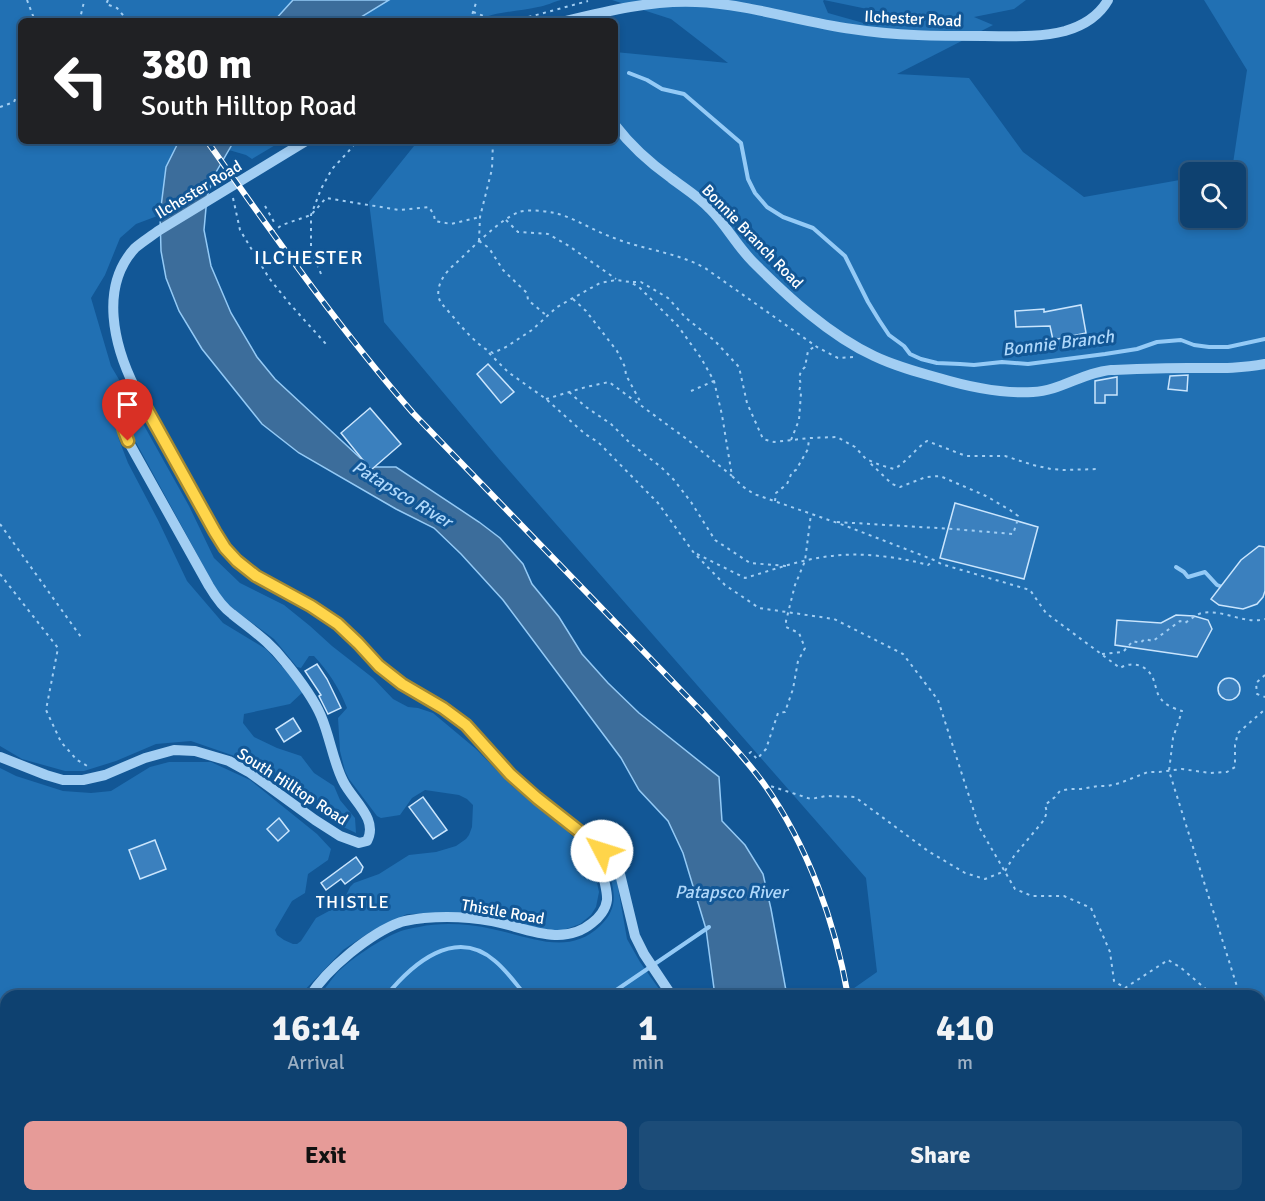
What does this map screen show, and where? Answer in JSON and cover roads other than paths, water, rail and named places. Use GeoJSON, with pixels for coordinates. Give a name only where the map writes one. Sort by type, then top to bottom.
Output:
{"type":"FeatureCollection","features":[{"type":"Feature","properties":{"kind":"street","name":"Ilchester Road"},"geometry":{"type":"LineString","coordinates":[[581,18],[650,4],[695,2],[766,12],[849,29],[887,34],[1030,37],[1078,26],[1092,18],[1108,0]]}},
{"type":"Feature","properties":{"kind":"street","name":"Bonnie Branch Road"},"geometry":{"type":"LineString","coordinates":[[618,128],[645,158],[710,208],[751,260],[792,300],[855,346],[893,364],[950,382],[1008,392],[1034,392],[1054,388],[1108,370],[1231,368],[1265,364]]}},
{"type":"Feature","properties":{"kind":"street","name":"Ilchester Road"},"geometry":{"type":"LineString","coordinates":[[135,388],[125,367],[115,323],[115,286],[122,267],[137,246],[158,231],[301,144]]}},
{"type":"Feature","properties":{"kind":"street","name":"South Hilltop Road"},"geometry":{"type":"LineString","coordinates":[[0,757],[63,780],[83,780],[105,775],[145,758],[174,750],[195,751],[229,761],[249,772],[340,836],[359,843],[367,841],[370,836],[369,822],[344,782],[321,716],[312,698],[274,647],[230,614],[219,601],[128,441],[120,414],[123,405],[135,388]]}},
{"type":"Feature","properties":{"kind":"street"},"geometry":{"type":"LineString","coordinates":[[135,388],[215,532],[237,561],[256,576],[311,606],[338,624],[379,666],[402,684],[443,708],[466,725],[517,780],[611,859],[620,874],[634,936],[668,990]]}},
{"type":"Feature","properties":{"kind":"street","name":"Thistle Road"},"geometry":{"type":"LineString","coordinates":[[315,990],[333,968],[354,950],[401,922],[423,918],[461,918],[492,921],[536,933],[561,935],[575,933],[587,927],[597,919],[607,900],[593,842]]}},
{"type":"Feature","properties":{"kind":"water"},"geometry":{"type":"Polygon","coordinates":[[[293,0],[389,0],[360,18],[277,18],[293,0]]]}},
{"type":"Feature","properties":{"kind":"water","name":"Patapsco River"},"geometry":{"type":"Polygon","coordinates":[[[178,144],[232,144],[215,174],[207,197],[204,230],[211,266],[231,313],[257,357],[275,379],[370,467],[396,467],[500,538],[523,564],[532,584],[559,617],[582,654],[608,683],[639,713],[719,777],[722,821],[745,845],[763,874],[786,990],[714,990],[706,929],[683,853],[668,821],[639,790],[621,758],[503,600],[434,528],[396,509],[299,453],[262,424],[202,349],[179,311],[166,278],[161,251],[160,215],[166,167],[178,144]]]}},
{"type":"Feature","properties":{"kind":"waterway","name":"Bonnie Branch"},"geometry":{"type":"LineString","coordinates":[[629,73],[662,89],[684,94],[741,143],[748,179],[755,193],[767,207],[783,217],[813,228],[845,256],[868,302],[889,335],[904,346],[910,354],[921,359],[937,363],[974,365],[1002,362],[1028,364],[1137,349],[1157,342],[1181,340],[1194,345],[1228,347],[1265,339]]}},
{"type":"Feature","properties":{"kind":"waterway"},"geometry":{"type":"LineString","coordinates":[[1176,567],[1188,577],[1205,572],[1217,585],[1225,588]]}},
{"type":"Feature","properties":{"kind":"waterway"},"geometry":{"type":"LineString","coordinates":[[616,990],[709,927]]}},
{"type":"Feature","properties":{"kind":"waterway"},"geometry":{"type":"LineString","coordinates":[[392,990],[408,972],[435,953],[450,948],[465,947],[480,951],[495,961],[521,990]]}},
{"type":"Feature","properties":{"kind":"railway"},"geometry":{"type":"LineString","coordinates":[[209,144],[332,314],[413,413],[704,714],[764,784],[794,833],[818,885],[836,940],[847,990]]}},
{"type":"Feature","properties":{"kind":"district","name":"ILCHESTER"},"geometry":{"type":"Point","coordinates":[309,257]}},
{"type":"Feature","properties":{"kind":"district","name":"THISTLE"},"geometry":{"type":"Point","coordinates":[353,902]}}]}
